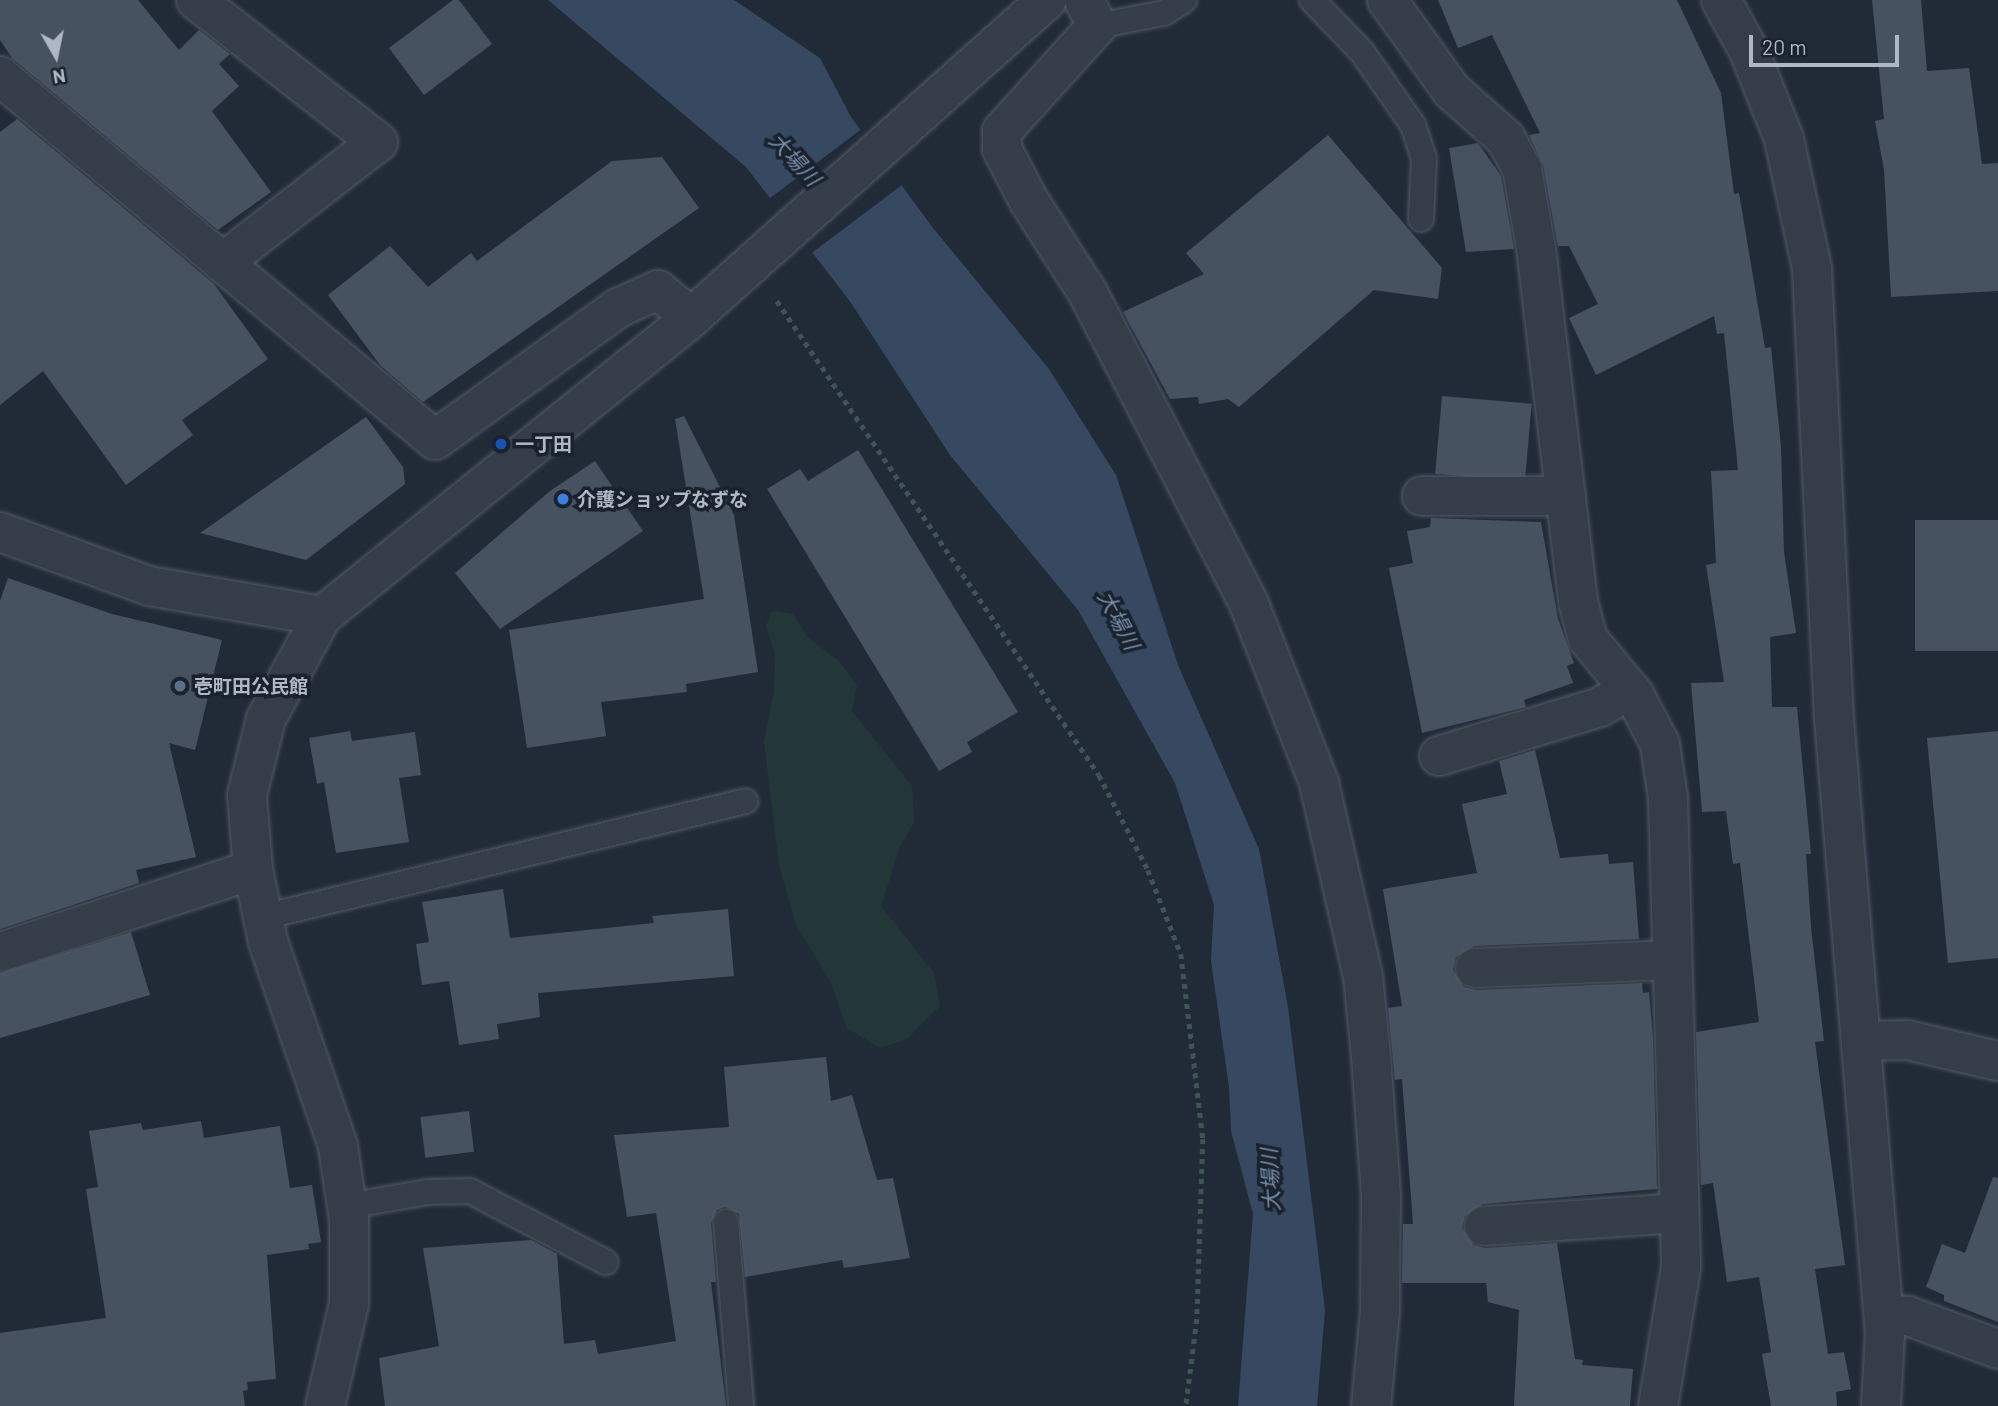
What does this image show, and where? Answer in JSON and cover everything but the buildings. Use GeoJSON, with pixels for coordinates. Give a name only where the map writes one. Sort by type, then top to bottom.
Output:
{"type":"FeatureCollection","features":[{"type":"Feature","properties":{"kind":"street"},"geometry":{"type":"LineString","coordinates":[[196,0],[378,142],[222,263]]}},
{"type":"Feature","properties":{"kind":"street"},"geometry":{"type":"LineString","coordinates":[[325,1406],[349,1304],[352,1264],[338,1146],[263,917],[253,870],[247,795],[254,756],[266,719],[322,616],[691,318],[1047,0]]}},
{"type":"Feature","properties":{"kind":"street"},"geometry":{"type":"LineString","coordinates":[[1387,0],[1451,91],[1506,139],[1522,169],[1578,602],[1588,639],[1630,690],[1660,744],[1668,798],[1681,1267],[1658,1406]]}},
{"type":"Feature","properties":{"kind":"street"},"geometry":{"type":"LineString","coordinates":[[1721,0],[1749,51],[1784,139],[1812,269],[1834,718],[1884,1324],[1881,1406]]}},
{"type":"Feature","properties":{"kind":"street"},"geometry":{"type":"LineString","coordinates":[[1090,13],[1002,131],[1002,149],[1029,201],[1088,295],[1249,604],[1319,783],[1353,926],[1371,1056],[1381,1208],[1380,1311],[1371,1406]]}},
{"type":"Feature","properties":{"kind":"street"},"geometry":{"type":"LineString","coordinates":[[0,76],[435,440],[618,308],[658,290],[691,318]]}},
{"type":"Feature","properties":{"kind":"street"},"geometry":{"type":"LineString","coordinates":[[1422,496],[1566,496]]}},
{"type":"Feature","properties":{"kind":"street"},"geometry":{"type":"LineString","coordinates":[[0,532],[149,586],[322,616]]}},
{"type":"Feature","properties":{"kind":"street"},"geometry":{"type":"LineString","coordinates":[[1438,756],[1600,707],[1630,690]]}},
{"type":"Feature","properties":{"kind":"street"},"geometry":{"type":"LineString","coordinates":[[0,952],[253,870]]}},
{"type":"Feature","properties":{"kind":"street"},"geometry":{"type":"LineString","coordinates":[[1475,968],[1672,960]]}},
{"type":"Feature","properties":{"kind":"street"},"geometry":{"type":"LineString","coordinates":[[1861,1041],[1907,1040],[1998,1061]]}},
{"type":"Feature","properties":{"kind":"street"},"geometry":{"type":"LineString","coordinates":[[1484,1226],[1680,1213]]}},
{"type":"Feature","properties":{"kind":"street"},"geometry":{"type":"LineString","coordinates":[[1884,1324],[1908,1316],[1998,1349]]}},
{"type":"Feature","properties":{"kind":"street"},"geometry":{"type":"LineString","coordinates":[[1884,1324],[1907,1406]]}},
{"type":"Feature","properties":{"kind":"lane"},"geometry":{"type":"LineString","coordinates":[[1090,13],[1164,13],[1184,0]]}},
{"type":"Feature","properties":{"kind":"lane"},"geometry":{"type":"LineString","coordinates":[[1312,0],[1362,52],[1413,125],[1424,158],[1421,219]]}},
{"type":"Feature","properties":{"kind":"lane"},"geometry":{"type":"LineString","coordinates":[[263,917],[745,801]]}},
{"type":"Feature","properties":{"kind":"lane"},"geometry":{"type":"LineString","coordinates":[[346,1206],[452,1189],[470,1191],[605,1262]]}},
{"type":"Feature","properties":{"kind":"lane"},"geometry":{"type":"LineString","coordinates":[[726,1222],[741,1406]]}},
{"type":"Feature","properties":{"kind":"path"},"geometry":{"type":"LineString","coordinates":[[760,257],[851,405],[1099,775],[1148,870],[1181,954],[1203,1139],[1197,1319],[1186,1406]]}},
{"type":"Feature","properties":{"kind":"green space"},"geometry":{"type":"Polygon","coordinates":[[[772,611],[793,614],[808,638],[838,660],[857,685],[852,711],[912,786],[914,822],[900,847],[881,906],[934,973],[940,1006],[907,1039],[880,1048],[847,1028],[830,981],[796,925],[779,865],[764,742],[774,691],[775,656],[766,626],[772,611]]]}},
{"type":"Feature","properties":{"kind":"water","name":"大場川"},"geometry":{"type":"Polygon","coordinates":[[[548,0],[734,0],[820,58],[851,117],[933,228],[1049,369],[1116,475],[1178,665],[1259,849],[1288,1007],[1325,1310],[1317,1406],[1238,1406],[1253,1214],[1231,1131],[1229,1087],[1211,961],[1214,905],[1175,783],[1078,610],[950,455],[849,300],[746,167],[548,0]]]}},
{"type":"Feature","properties":{"kind":"pier"},"geometry":{"type":"Polygon","coordinates":[[[863,128],[905,183],[809,255],[767,200],[863,128]]]}},
{"type":"Feature","properties":{"kind":"place","name":"一丁田"},"geometry":{"type":"Point","coordinates":[501,444]}},
{"type":"Feature","properties":{"kind":"place","name":"介護ショップなずな"},"geometry":{"type":"Point","coordinates":[563,499]}},
{"type":"Feature","properties":{"kind":"place","name":"壱町田公民館"},"geometry":{"type":"Point","coordinates":[180,686]}}]}
